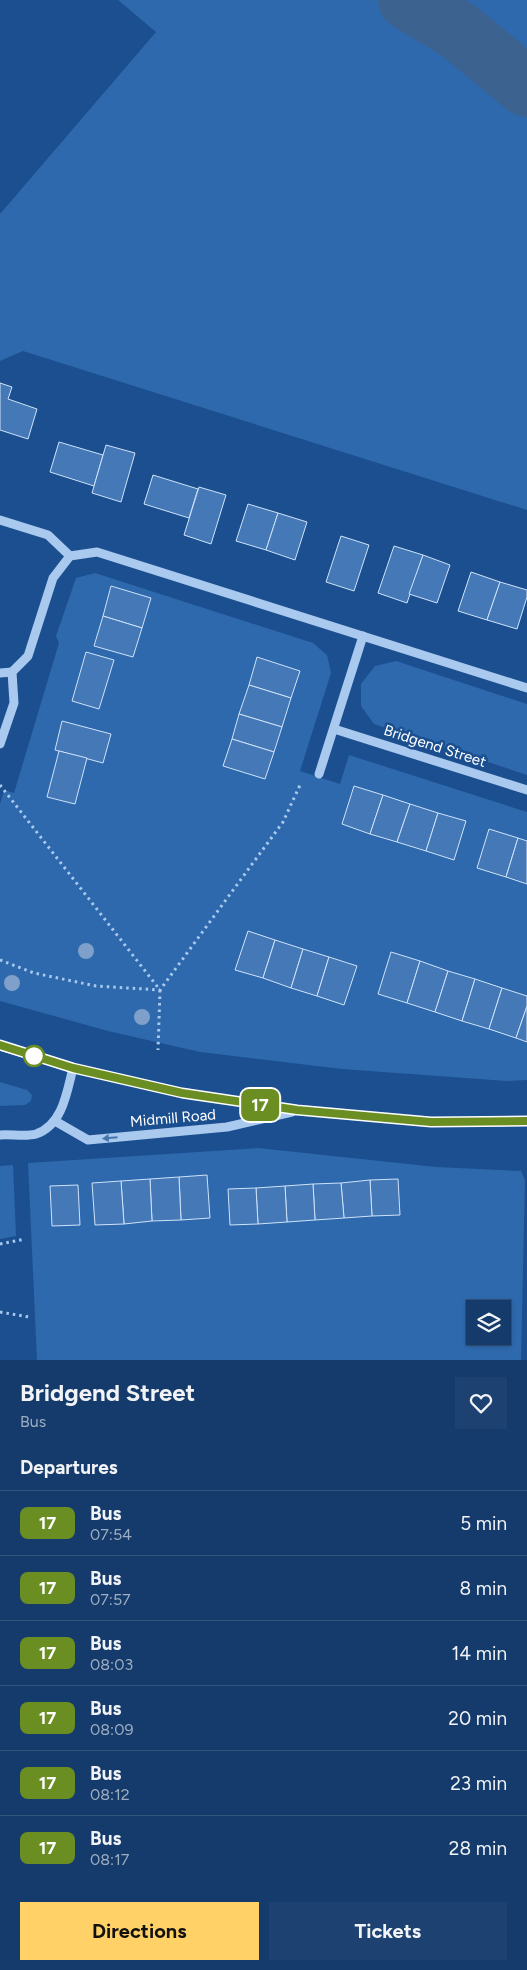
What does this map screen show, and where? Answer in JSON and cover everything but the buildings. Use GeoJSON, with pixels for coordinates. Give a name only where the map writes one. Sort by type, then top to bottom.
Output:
{"type":"FeatureCollection","features":[{"type":"Feature","properties":{"kind":"street"},"geometry":{"type":"LineString","coordinates":[[0,520],[48,535],[70,556]]}},
{"type":"Feature","properties":{"kind":"street"},"geometry":{"type":"LineString","coordinates":[[0,673],[12,672],[28,656],[53,578],[70,556],[97,552],[527,688]]}},
{"type":"Feature","properties":{"kind":"street"},"geometry":{"type":"LineString","coordinates":[[319,774],[363,636]]}},
{"type":"Feature","properties":{"kind":"street"},"geometry":{"type":"LineString","coordinates":[[0,744],[14,703],[12,672]]}},
{"type":"Feature","properties":{"kind":"street","name":"Bridgend Street"},"geometry":{"type":"LineString","coordinates":[[334,729],[527,790]]}},
{"type":"Feature","properties":{"kind":"street"},"geometry":{"type":"LineString","coordinates":[[0,1046],[73,1068],[182,1093],[297,1110],[431,1122],[527,1121]]}},
{"type":"Feature","properties":{"kind":"street"},"geometry":{"type":"LineString","coordinates":[[0,1135],[36,1134],[56,1121],[66,1095],[73,1068]]}},
{"type":"Feature","properties":{"kind":"street","name":"Midmill Road"},"geometry":{"type":"LineString","coordinates":[[56,1121],[88,1140],[227,1127],[297,1110]]}},
{"type":"Feature","properties":{"kind":"path"},"geometry":{"type":"LineString","coordinates":[[158,1050],[160,990],[282,822],[304,776],[319,774]]}},
{"type":"Feature","properties":{"kind":"path"},"geometry":{"type":"LineString","coordinates":[[0,785],[160,990]]}},
{"type":"Feature","properties":{"kind":"path"},"geometry":{"type":"LineString","coordinates":[[0,960],[34,973],[96,986],[160,990]]}},
{"type":"Feature","properties":{"kind":"path"},"geometry":{"type":"LineString","coordinates":[[0,1244],[26,1239]]}},
{"type":"Feature","properties":{"kind":"path"},"geometry":{"type":"LineString","coordinates":[[0,1312],[29,1317]]}},
{"type":"Feature","properties":{"kind":"shaded area"},"geometry":{"type":"Polygon","coordinates":[[[118,0],[527,0],[527,510],[23,351],[0,361],[0,214],[156,32],[118,0]]]}},
{"type":"Feature","properties":{"kind":"shaded area"},"geometry":{"type":"Polygon","coordinates":[[[95,573],[313,643],[327,655],[331,673],[300,771],[340,784],[349,755],[527,812],[527,1080],[506,1081],[342,1069],[200,1052],[108,1031],[0,1001],[0,804],[4,790],[14,793],[59,643],[56,636],[76,578],[95,573]]]}},
{"type":"Feature","properties":{"kind":"shaded area"},"geometry":{"type":"Polygon","coordinates":[[[396,661],[527,704],[527,775],[374,724],[361,706],[361,684],[375,666],[396,661]]]}},
{"type":"Feature","properties":{"kind":"shaded area"},"geometry":{"type":"Polygon","coordinates":[[[0,1082],[27,1090],[32,1095],[31,1101],[25,1105],[0,1106],[0,1082]]]}},
{"type":"Feature","properties":{"kind":"shaded area"},"geometry":{"type":"Polygon","coordinates":[[[258,1148],[436,1167],[521,1171],[525,1180],[521,1360],[37,1360],[28,1163],[258,1148]]]}},
{"type":"Feature","properties":{"kind":"shaded area"},"geometry":{"type":"Polygon","coordinates":[[[13,1165],[16,1236],[0,1239],[0,1166],[13,1165]]]}},
{"type":"Feature","properties":{"kind":"waterway"},"geometry":{"type":"LineString","coordinates":[[408,0],[459,31],[527,87]]}},
{"type":"Feature","properties":{"kind":"bus line","name":"17"},"geometry":{"type":"LineString","coordinates":[[0,1045],[73,1068],[182,1093],[297,1110],[431,1122],[527,1121]]}}]}
